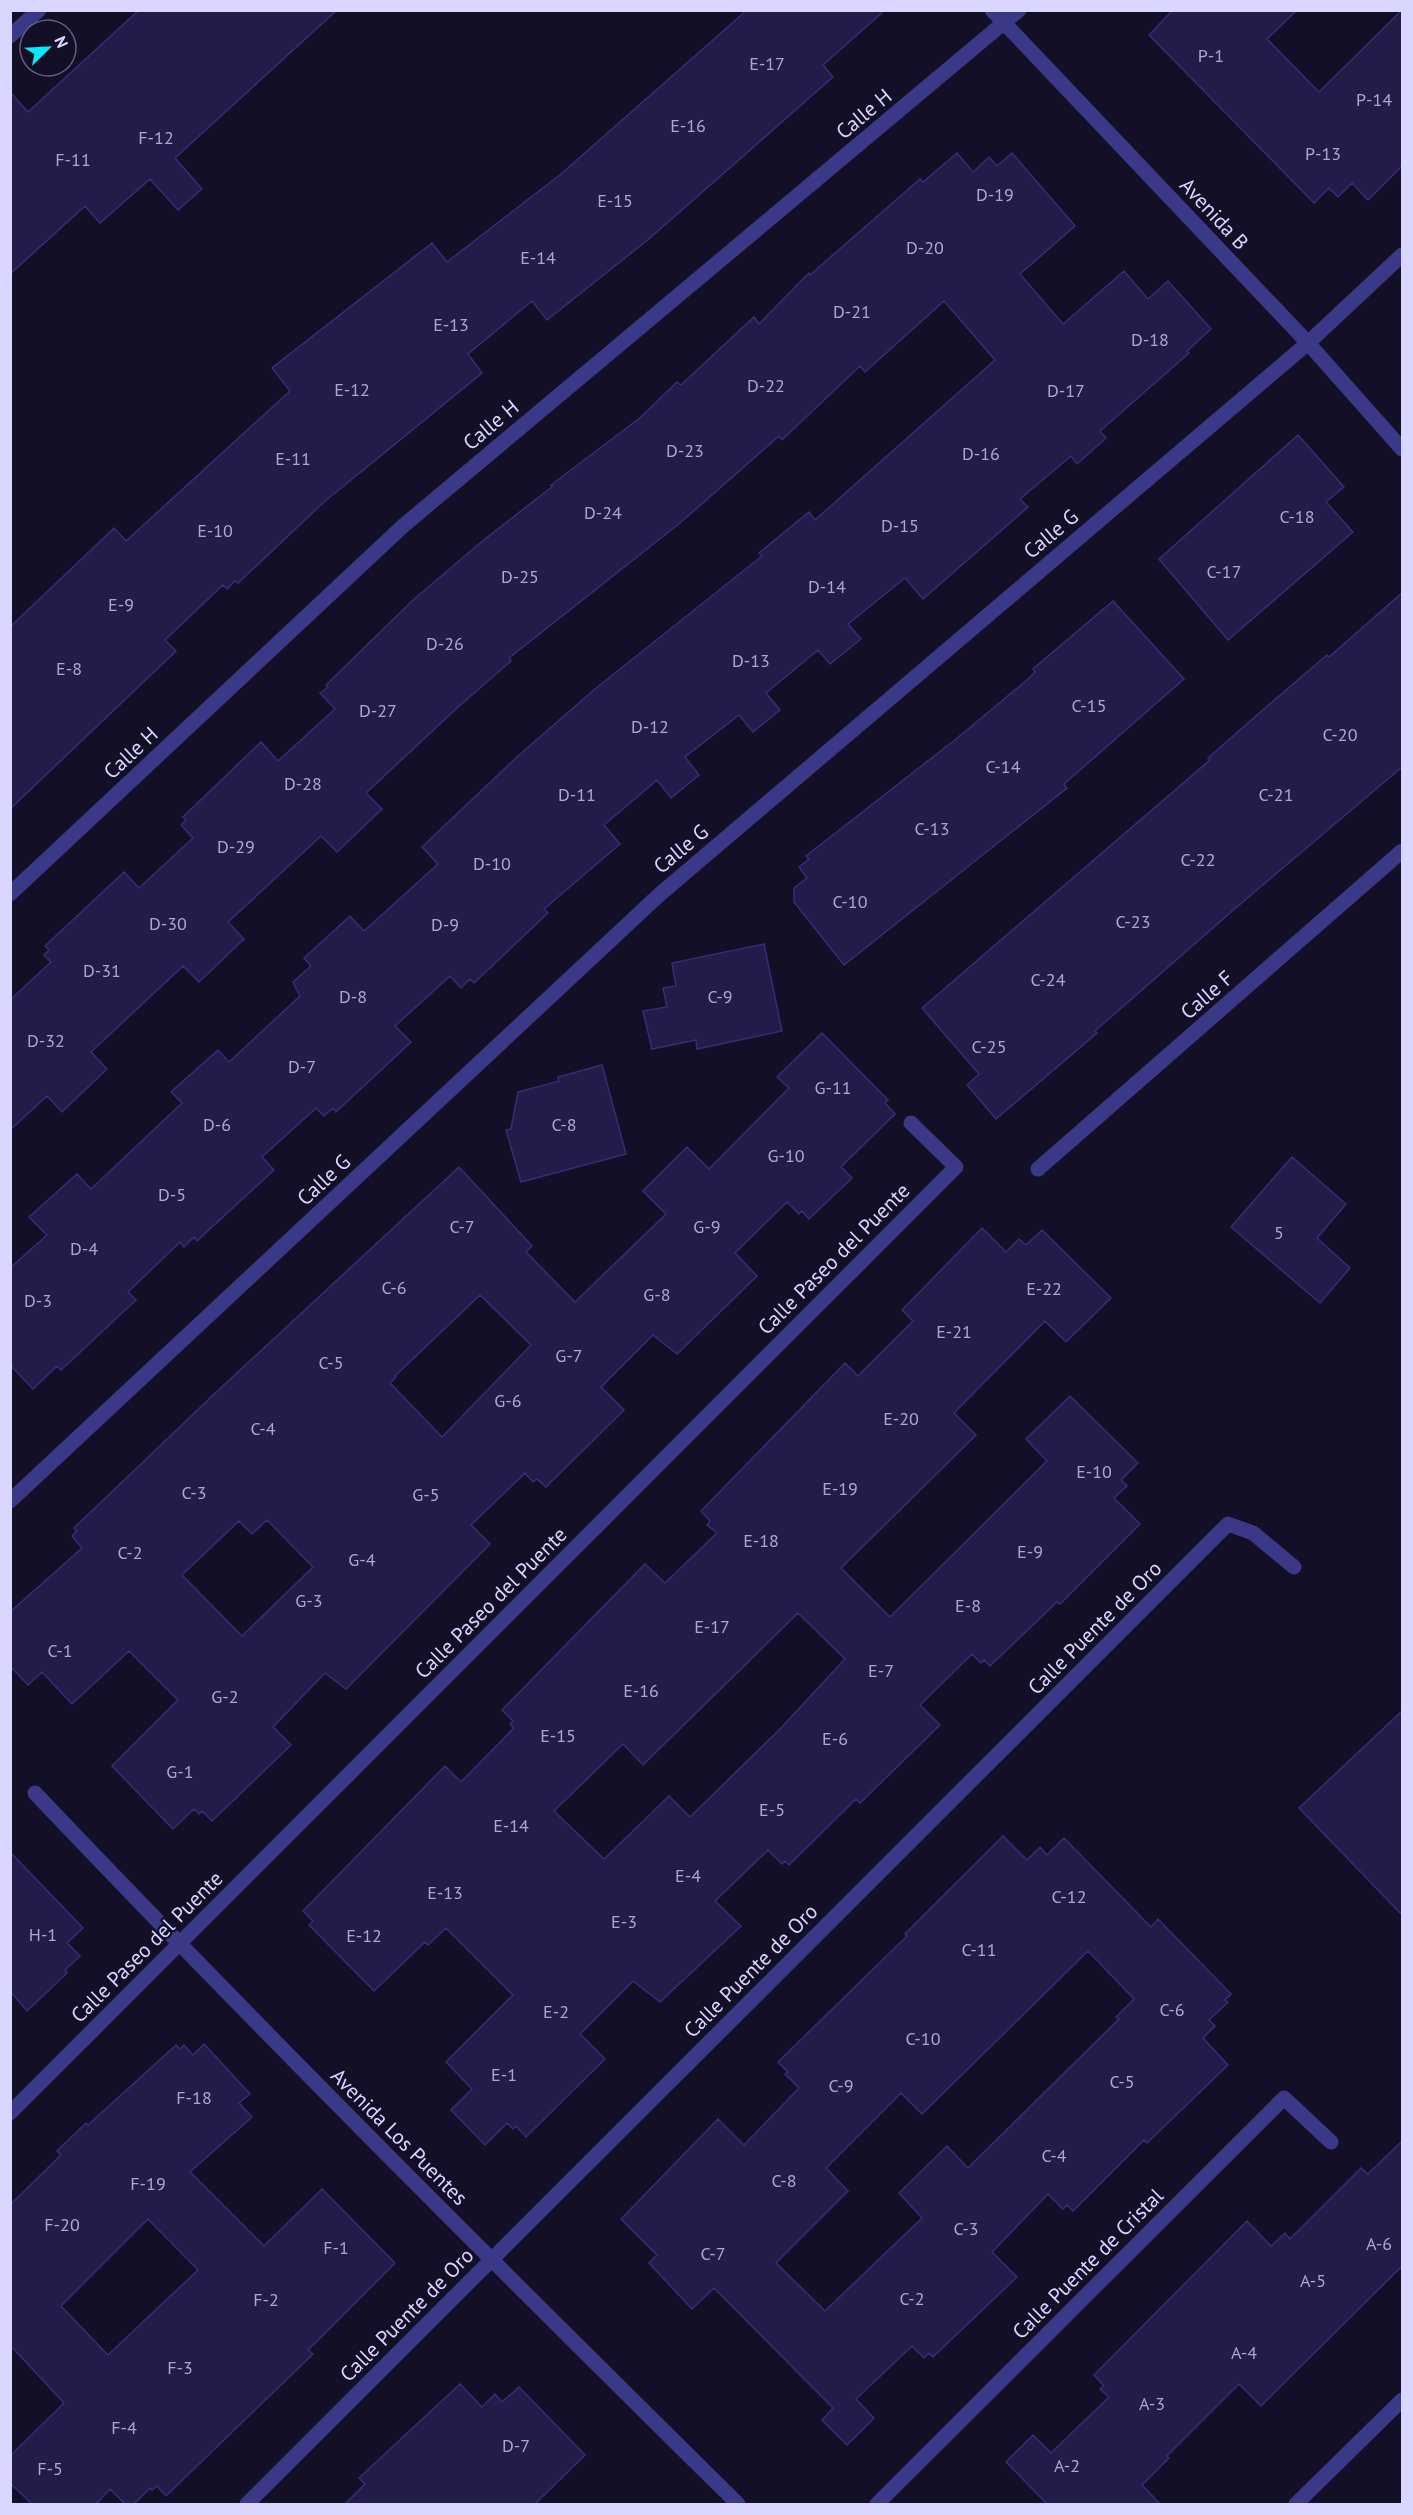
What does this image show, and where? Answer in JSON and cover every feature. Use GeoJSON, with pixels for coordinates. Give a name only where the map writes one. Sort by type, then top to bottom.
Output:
{"type":"FeatureCollection","features":[{"type":"Feature","properties":{"kind":"street"},"geometry":{"type":"LineString","coordinates":[[10,36],[39,10]]}},
{"type":"Feature","properties":{"kind":"street","name":"Avenida B"},"geometry":{"type":"LineString","coordinates":[[992,10],[1308,344],[1402,449]]}},
{"type":"Feature","properties":{"kind":"street","name":"Calle H"},"geometry":{"type":"LineString","coordinates":[[10,894],[403,526],[1019,10]]}},
{"type":"Feature","properties":{"kind":"street","name":"Calle G"},"geometry":{"type":"LineString","coordinates":[[10,1501],[659,895],[1308,344],[1402,255]]}},
{"type":"Feature","properties":{"kind":"street","name":"Calle F"},"geometry":{"type":"LineString","coordinates":[[1038,1169],[1402,852]]}},
{"type":"Feature","properties":{"kind":"street","name":"Calle Paseo del Puente"},"geometry":{"type":"LineString","coordinates":[[10,2113],[956,1167],[911,1123]]}},
{"type":"Feature","properties":{"kind":"street","name":"Calle Puente de Oro"},"geometry":{"type":"LineString","coordinates":[[247,2505],[1228,1524],[1253,1533],[1294,1567]]}},
{"type":"Feature","properties":{"kind":"street","name":"Avenida Los Puentes"},"geometry":{"type":"LineString","coordinates":[[35,1793],[179,1945],[491,2261],[738,2505]]}},
{"type":"Feature","properties":{"kind":"street","name":"Calle Puente de Cristal"},"geometry":{"type":"LineString","coordinates":[[877,2505],[1284,2098],[1331,2142]]}},
{"type":"Feature","properties":{"kind":"street"},"geometry":{"type":"LineString","coordinates":[[1296,2505],[1402,2400]]}},
{"type":"Feature","properties":{"kind":"building"},"geometry":{"type":"Polygon","coordinates":[[[139,10],[337,10],[175,158],[202,189],[178,210],[150,179],[100,223],[85,206],[10,274],[10,92],[28,112],[65,78],[78,78],[78,66],[139,10]]]}},
{"type":"Feature","properties":{"kind":"building"},"geometry":{"type":"Polygon","coordinates":[[[747,10],[885,10],[823,65],[833,77],[650,238],[547,320],[532,301],[468,354],[482,373],[324,502],[238,583],[235,581],[227,589],[223,585],[165,640],[176,651],[10,809],[10,627],[114,528],[126,541],[290,391],[272,368],[432,243],[447,262],[561,174],[747,10]]]}},
{"type":"Feature","properties":{"kind":"building"},"geometry":{"type":"Polygon","coordinates":[[[1173,10],[1297,10],[1267,39],[1319,92],[1402,10],[1402,166],[1368,200],[1352,183],[1338,197],[1329,188],[1314,203],[1149,35],[1173,10]]]}},
{"type":"Feature","properties":{"kind":"building"},"geometry":{"type":"Polygon","coordinates":[[[957,153],[973,172],[989,157],[997,166],[1012,153],[1075,226],[1020,274],[1063,324],[1124,271],[1148,299],[1168,281],[1211,329],[1187,351],[1189,353],[1100,431],[1106,438],[1077,464],[1071,456],[1020,499],[1028,507],[923,599],[905,578],[848,624],[861,639],[830,664],[818,650],[766,693],[780,710],[753,732],[739,715],[685,757],[699,775],[671,798],[657,780],[604,825],[620,844],[544,909],[548,913],[474,983],[470,979],[461,988],[450,976],[395,1026],[411,1042],[336,1112],[333,1108],[324,1116],[316,1108],[262,1157],[274,1170],[197,1241],[194,1237],[184,1247],[180,1242],[128,1292],[136,1300],[61,1370],[57,1366],[33,1389],[10,1365],[10,1268],[47,1235],[29,1217],[77,1174],[91,1189],[182,1103],[171,1092],[218,1050],[229,1062],[300,996],[293,982],[311,966],[304,958],[350,916],[364,931],[438,864],[422,847],[518,756],[595,689],[762,556],[759,553],[809,512],[815,520],[995,360],[944,301],[865,372],[860,366],[782,440],[779,436],[680,523],[509,658],[511,661],[366,793],[382,809],[337,852],[321,836],[228,922],[244,939],[199,982],[183,966],[91,1052],[107,1069],[62,1112],[47,1096],[10,1130],[10,1000],[51,962],[44,955],[49,950],[45,946],[124,872],[139,888],[193,838],[181,825],[186,820],[183,817],[261,742],[278,761],[335,709],[320,693],[412,601],[480,543],[553,486],[551,485],[641,417],[677,382],[681,385],[754,317],[759,324],[809,273],[810,275],[920,179],[923,182],[957,153]]]}},
{"type":"Feature","properties":{"kind":"building"},"geometry":{"type":"Polygon","coordinates":[[[1298,435],[1344,487],[1326,502],[1353,532],[1228,640],[1159,559],[1298,435]]]}},
{"type":"Feature","properties":{"kind":"building"},"geometry":{"type":"Polygon","coordinates":[[[1402,593],[1402,767],[1238,906],[1095,1031],[1097,1033],[996,1119],[967,1085],[979,1074],[922,1008],[1210,760],[1208,758],[1279,696],[1327,655],[1329,657],[1402,593]]]}},
{"type":"Feature","properties":{"kind":"building"},"geometry":{"type":"Polygon","coordinates":[[[1113,601],[1184,679],[1064,784],[1067,788],[844,965],[794,902],[794,888],[807,878],[799,867],[809,859],[806,856],[956,739],[1027,680],[1035,672],[1033,669],[1113,601]]]}},
{"type":"Feature","properties":{"kind":"building"},"geometry":{"type":"Polygon","coordinates":[[[764,944],[782,1031],[697,1049],[696,1040],[652,1049],[643,1011],[667,1007],[663,988],[676,986],[672,963],[764,944]]]}},
{"type":"Feature","properties":{"kind":"building"},"geometry":{"type":"Polygon","coordinates":[[[822,1033],[888,1100],[885,1103],[895,1114],[841,1167],[852,1178],[809,1219],[802,1211],[799,1214],[787,1202],[735,1253],[757,1276],[677,1354],[653,1335],[601,1387],[624,1410],[546,1487],[537,1479],[533,1482],[525,1473],[471,1525],[490,1544],[346,1689],[325,1673],[273,1727],[291,1745],[212,1821],[202,1811],[199,1814],[194,1809],[173,1829],[112,1766],[178,1700],[129,1651],[72,1704],[42,1672],[28,1685],[10,1666],[10,1612],[82,1548],[72,1536],[77,1531],[74,1528],[210,1398],[459,1167],[532,1246],[526,1252],[575,1302],[666,1214],[643,1191],[687,1147],[709,1169],[789,1088],[777,1077],[822,1033]],[[480,1295],[390,1383],[442,1437],[531,1345],[480,1295]],[[267,1520],[252,1534],[239,1521],[182,1575],[242,1636],[313,1567],[267,1520]]]}},
{"type":"Feature","properties":{"kind":"building"},"geometry":{"type":"Polygon","coordinates":[[[602,1065],[626,1154],[521,1182],[506,1130],[511,1129],[518,1092],[559,1081],[558,1077],[602,1065]]]}},
{"type":"Feature","properties":{"kind":"building"},"geometry":{"type":"Polygon","coordinates":[[[1292,1157],[1346,1204],[1317,1238],[1350,1268],[1320,1303],[1231,1227],[1292,1157]]]}},
{"type":"Feature","properties":{"kind":"building"},"geometry":{"type":"Polygon","coordinates":[[[982,1228],[1006,1252],[1019,1239],[1026,1245],[1042,1230],[1111,1298],[1066,1342],[1045,1321],[954,1413],[976,1435],[841,1568],[890,1617],[1047,1461],[1026,1439],[1070,1396],[1138,1463],[1121,1480],[1127,1486],[1114,1498],[1140,1524],[1060,1604],[1057,1602],[990,1666],[984,1660],[981,1663],[972,1654],[920,1705],[940,1725],[860,1803],[856,1799],[789,1865],[785,1861],[782,1864],[768,1850],[715,1901],[741,1926],[660,2002],[633,1981],[580,2034],[605,2059],[526,2137],[516,2126],[513,2129],[507,2123],[485,2145],[451,2110],[472,2089],[446,2062],[513,1995],[446,1928],[428,1945],[425,1942],[374,1991],[309,1925],[313,1921],[303,1911],[445,1766],[461,1782],[514,1728],[510,1724],[513,1721],[502,1710],[645,1564],[665,1583],[717,1533],[707,1525],[710,1521],[701,1511],[845,1363],[858,1376],[913,1321],[902,1310],[982,1228]],[[798,1613],[643,1765],[623,1744],[554,1811],[604,1859],[669,1796],[690,1817],[780,1729],[845,1659],[798,1613]]]}},
{"type":"Feature","properties":{"kind":"building"},"geometry":{"type":"Polygon","coordinates":[[[1402,1711],[1402,1915],[1299,1808],[1402,1711]]]}},
{"type":"Feature","properties":{"kind":"building"},"geometry":{"type":"Polygon","coordinates":[[[1003,1836],[1027,1860],[1040,1847],[1047,1855],[1064,1838],[1151,1927],[1158,1919],[1231,1994],[1225,2000],[1228,2002],[1209,2020],[1215,2026],[1203,2038],[1228,2065],[1147,2143],[1144,2140],[1073,2211],[1067,2205],[1063,2209],[1048,2194],[992,2252],[1017,2277],[933,2357],[929,2353],[924,2358],[912,2346],[856,2399],[874,2418],[847,2445],[822,2420],[833,2408],[714,2288],[692,2309],[649,2263],[657,2255],[621,2219],[718,2119],[744,2145],[799,2088],[785,2074],[788,2072],[778,2062],[907,1936],[905,1934],[1003,1836]],[[1088,1951],[922,2114],[901,2093],[826,2168],[848,2191],[776,2263],[825,2311],[922,2218],[899,2193],[947,2146],[968,2168],[1119,2019],[1116,2017],[1134,1999],[1088,1951]]]}},
{"type":"Feature","properties":{"kind":"building"},"geometry":{"type":"Polygon","coordinates":[[[10,1852],[83,1928],[67,1943],[80,1956],[65,1970],[67,1973],[27,2011],[10,1991],[10,1852]]]}},
{"type":"Feature","properties":{"kind":"building"},"geometry":{"type":"Polygon","coordinates":[[[204,2044],[250,2094],[239,2103],[252,2117],[190,2172],[264,2246],[322,2189],[395,2263],[308,2350],[313,2354],[166,2496],[157,2486],[152,2490],[150,2488],[133,2505],[126,2505],[110,2489],[95,2505],[33,2505],[10,2483],[10,2456],[64,2403],[10,2345],[10,2205],[61,2155],[57,2151],[86,2123],[88,2125],[176,2045],[180,2049],[184,2045],[193,2055],[204,2044]],[[148,2219],[61,2306],[108,2355],[198,2270],[148,2219]]]}},
{"type":"Feature","properties":{"kind":"building"},"geometry":{"type":"Polygon","coordinates":[[[1402,2141],[1402,2266],[1261,2406],[1239,2384],[1167,2456],[1169,2458],[1142,2485],[1161,2505],[1048,2505],[1006,2462],[1033,2435],[1051,2453],[1109,2397],[1100,2389],[1104,2386],[1094,2375],[1247,2221],[1271,2246],[1285,2233],[1290,2239],[1361,2168],[1368,2174],[1402,2141]]]}},
{"type":"Feature","properties":{"kind":"building"},"geometry":{"type":"Polygon","coordinates":[[[460,2384],[482,2407],[495,2394],[502,2402],[519,2387],[585,2455],[534,2505],[344,2505],[365,2484],[359,2478],[460,2384]]]}}]}
